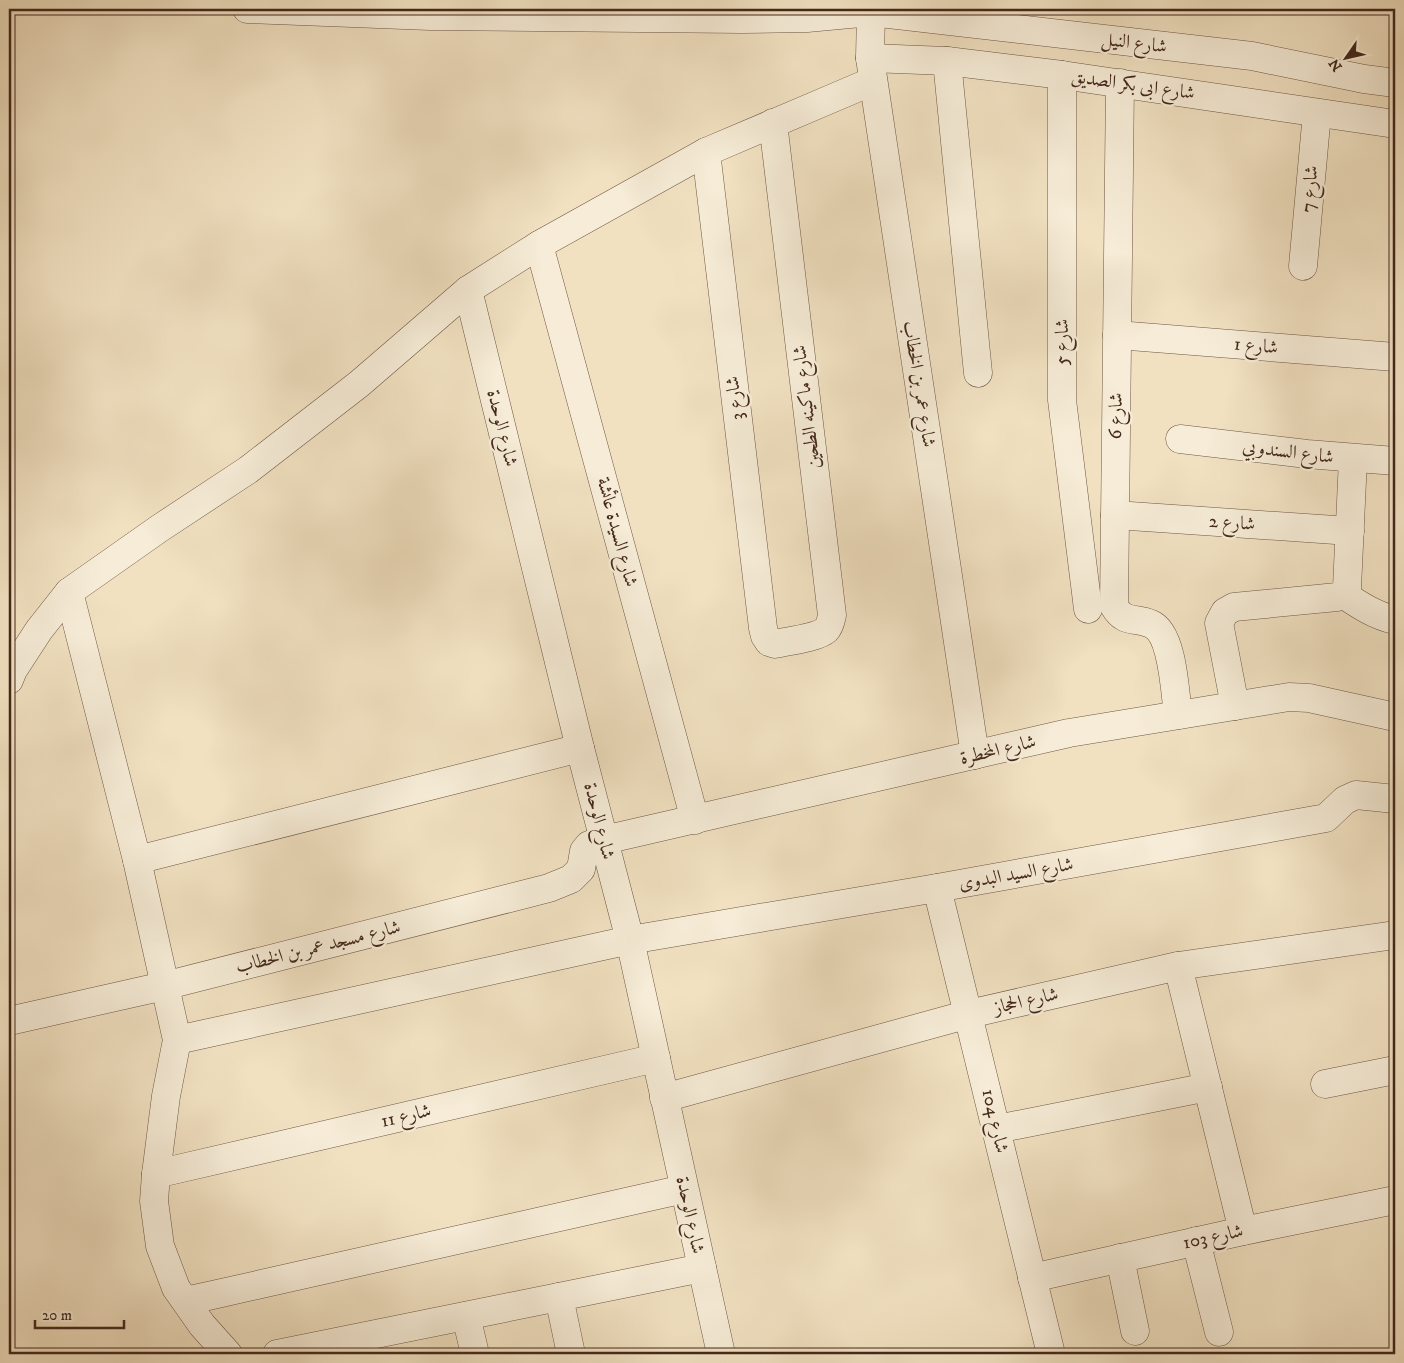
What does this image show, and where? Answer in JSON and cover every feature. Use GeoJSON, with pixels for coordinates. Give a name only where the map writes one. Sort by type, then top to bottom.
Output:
{"type":"FeatureCollection","features":[{"type":"Feature","properties":{"kind":"street","name":"شارع النيل"},"geometry":{"type":"LineString","coordinates":[[247,9],[430,16],[742,20],[807,18],[867,11],[1252,56],[1364,79],[1395,83]]}},
{"type":"Feature","properties":{"kind":"street","name":"شارع عمر بن الخطاب"},"geometry":{"type":"LineString","coordinates":[[867,11],[872,69],[975,755]]}},
{"type":"Feature","properties":{"kind":"street","name":"شارع ابى بكر الصديق"},"geometry":{"type":"LineString","coordinates":[[872,69],[947,61],[1062,75],[1395,124]]}},
{"type":"Feature","properties":{"kind":"street"},"geometry":{"type":"LineString","coordinates":[[947,61],[978,373]]}},
{"type":"Feature","properties":{"kind":"street"},"geometry":{"type":"LineString","coordinates":[[9,680],[13,670],[39,630],[69,592],[160,528],[248,470],[359,384],[468,290],[539,245],[706,152],[773,122],[872,69]]}},
{"type":"Feature","properties":{"kind":"street","name":"شارع 5"},"geometry":{"type":"LineString","coordinates":[[1062,75],[1062,400],[1088,609]]}},
{"type":"Feature","properties":{"kind":"street","name":"شارع 6"},"geometry":{"type":"LineString","coordinates":[[1120,84],[1114,606],[1125,619],[1152,624],[1162,632],[1168,647],[1178,715]]}},
{"type":"Feature","properties":{"kind":"street","name":"شارع 7"},"geometry":{"type":"LineString","coordinates":[[1303,266],[1318,112]]}},
{"type":"Feature","properties":{"kind":"street","name":"شارع ماكينه الطحين"},"geometry":{"type":"LineString","coordinates":[[768,642],[775,644],[824,632],[829,625],[832,615],[773,122]]}},
{"type":"Feature","properties":{"kind":"street","name":"شارع 3"},"geometry":{"type":"LineString","coordinates":[[706,152],[764,636],[768,642]]}},
{"type":"Feature","properties":{"kind":"street","name":"شارع السيدة عائشة"},"geometry":{"type":"LineString","coordinates":[[539,245],[695,820]]}},
{"type":"Feature","properties":{"kind":"street","name":"شارع الوحدة"},"geometry":{"type":"LineString","coordinates":[[468,290],[580,748],[630,940],[721,1354]]}},
{"type":"Feature","properties":{"kind":"street","name":"شارع 1"},"geometry":{"type":"LineString","coordinates":[[1118,335],[1395,357]]}},
{"type":"Feature","properties":{"kind":"street","name":"شارع السندوبي"},"geometry":{"type":"LineString","coordinates":[[1180,439],[1395,462]]}},
{"type":"Feature","properties":{"kind":"street"},"geometry":{"type":"LineString","coordinates":[[1235,706],[1219,623],[1225,612],[1234,607],[1337,597],[1343,594],[1347,588],[1353,459]]}},
{"type":"Feature","properties":{"kind":"street","name":"شارع 2"},"geometry":{"type":"LineString","coordinates":[[1115,515],[1350,531]]}},
{"type":"Feature","properties":{"kind":"street"},"geometry":{"type":"LineString","coordinates":[[69,592],[137,860],[177,1040],[166,1096],[156,1174],[154,1201],[160,1246],[176,1288],[202,1325],[228,1354]]}},
{"type":"Feature","properties":{"kind":"street"},"geometry":{"type":"LineString","coordinates":[[1343,594],[1354,602],[1384,617],[1395,620]]}},
{"type":"Feature","properties":{"kind":"street","name":"شارع المخطرة"},"geometry":{"type":"LineString","coordinates":[[604,840],[1069,733],[1289,697],[1309,698],[1395,717]]}},
{"type":"Feature","properties":{"kind":"street"},"geometry":{"type":"LineString","coordinates":[[137,860],[580,748]]}},
{"type":"Feature","properties":{"kind":"street","name":"شارع السيد البدوى"},"geometry":{"type":"LineString","coordinates":[[177,1040],[630,940],[937,888],[1326,818],[1345,800],[1356,795],[1395,799]]}},
{"type":"Feature","properties":{"kind":"street","name":"شارع مسجد عمر بن الخطاب"},"geometry":{"type":"LineString","coordinates":[[9,1021],[164,986],[549,888],[570,879],[581,869],[584,851],[588,845],[604,840]]}},
{"type":"Feature","properties":{"kind":"street","name":"شارع 104"},"geometry":{"type":"LineString","coordinates":[[937,888],[1051,1354]]}},
{"type":"Feature","properties":{"kind":"street","name":"شارع الحجاز"},"geometry":{"type":"LineString","coordinates":[[664,1098],[969,1014],[1178,966],[1395,935]]}},
{"type":"Feature","properties":{"kind":"street"},"geometry":{"type":"LineString","coordinates":[[1178,966],[1243,1231]]}},
{"type":"Feature","properties":{"kind":"street","name":"شارع 11"},"geometry":{"type":"LineString","coordinates":[[156,1174],[656,1058]]}},
{"type":"Feature","properties":{"kind":"street"},"geometry":{"type":"LineString","coordinates":[[1325,1084],[1395,1070]]}},
{"type":"Feature","properties":{"kind":"street"},"geometry":{"type":"LineString","coordinates":[[997,1128],[1208,1087]]}},
{"type":"Feature","properties":{"kind":"street"},"geometry":{"type":"LineString","coordinates":[[186,1301],[684,1189]]}},
{"type":"Feature","properties":{"kind":"street","name":"شارع 103"},"geometry":{"type":"LineString","coordinates":[[1032,1278],[1196,1241],[1395,1200]]}},
{"type":"Feature","properties":{"kind":"street"},"geometry":{"type":"LineString","coordinates":[[1196,1241],[1219,1332]]}},
{"type":"Feature","properties":{"kind":"street"},"geometry":{"type":"LineString","coordinates":[[1120,1258],[1135,1331]]}},
{"type":"Feature","properties":{"kind":"street"},"geometry":{"type":"LineString","coordinates":[[277,1354],[702,1268]]}},
{"type":"Feature","properties":{"kind":"street"},"geometry":{"type":"LineString","coordinates":[[559,1297],[571,1354]]}},
{"type":"Feature","properties":{"kind":"street"},"geometry":{"type":"LineString","coordinates":[[466,1316],[475,1354]]}}]}
